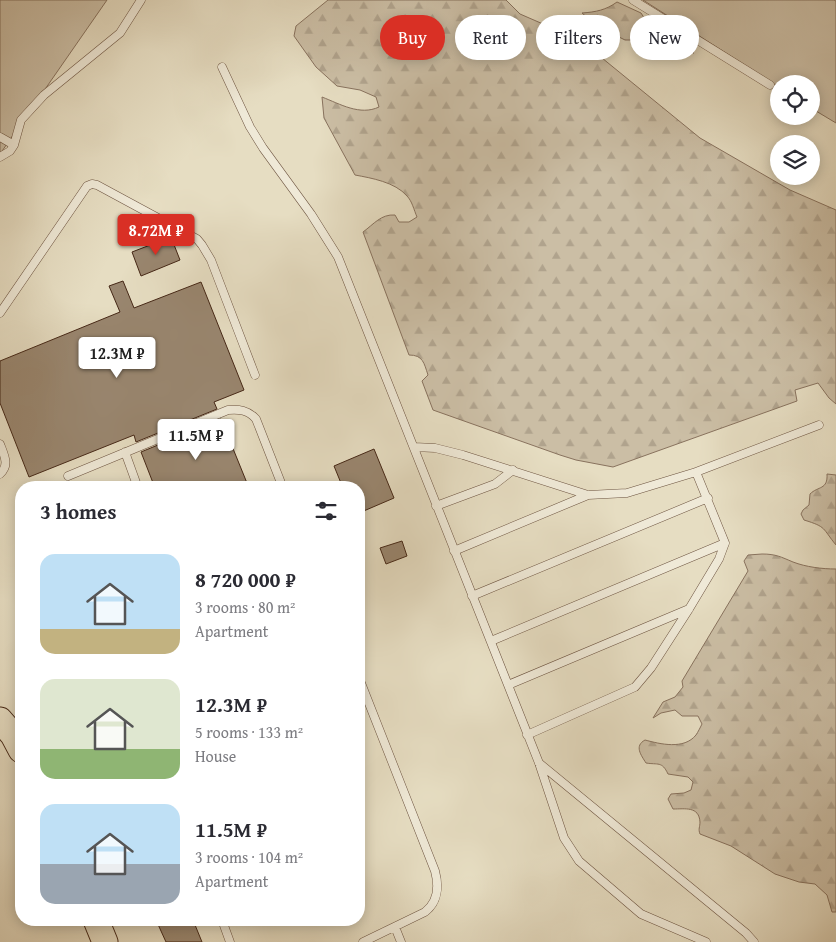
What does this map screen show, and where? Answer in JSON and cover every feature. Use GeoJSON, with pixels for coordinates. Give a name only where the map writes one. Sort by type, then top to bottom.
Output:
{"type":"FeatureCollection","features":[{"type":"Feature","properties":{"kind":"main road"},"geometry":{"type":"LineString","coordinates":[[98,926],[105,942]]}},
{"type":"Feature","properties":{"kind":"lane"},"geometry":{"type":"LineString","coordinates":[[0,158],[10,151],[14,145],[21,120],[44,95],[120,33],[141,0]]}},
{"type":"Feature","properties":{"kind":"lane"},"geometry":{"type":"LineString","coordinates":[[633,0],[770,84]]}},
{"type":"Feature","properties":{"kind":"lane"},"geometry":{"type":"LineString","coordinates":[[222,67],[262,148],[311,214],[338,257],[539,763],[564,838],[579,861],[641,914],[706,942]]}},
{"type":"Feature","properties":{"kind":"lane"},"geometry":{"type":"LineString","coordinates":[[0,137],[14,145]]}},
{"type":"Feature","properties":{"kind":"lane"},"geometry":{"type":"LineString","coordinates":[[0,313],[87,186],[97,185],[197,239],[202,245],[211,260],[254,375]]}},
{"type":"Feature","properties":{"kind":"lane"},"geometry":{"type":"LineString","coordinates":[[68,476],[228,410],[242,410],[256,419],[280,481]]}},
{"type":"Feature","properties":{"kind":"lane"},"geometry":{"type":"LineString","coordinates":[[454,551],[588,495],[627,493],[696,472],[819,425]]}},
{"type":"Feature","properties":{"kind":"lane"},"geometry":{"type":"LineString","coordinates":[[0,444],[6,465],[5,470],[0,474]]}},
{"type":"Feature","properties":{"kind":"lane"},"geometry":{"type":"LineString","coordinates":[[414,448],[435,448],[513,470],[588,495]]}},
{"type":"Feature","properties":{"kind":"lane"},"geometry":{"type":"LineString","coordinates":[[125,452],[135,481]]}},
{"type":"Feature","properties":{"kind":"lane"},"geometry":{"type":"LineString","coordinates":[[436,506],[495,484],[513,470]]}},
{"type":"Feature","properties":{"kind":"lane"},"geometry":{"type":"LineString","coordinates":[[527,735],[635,687],[651,668],[689,609],[719,559],[725,543],[696,472]]}},
{"type":"Feature","properties":{"kind":"lane"},"geometry":{"type":"LineString","coordinates":[[472,596],[708,498]]}},
{"type":"Feature","properties":{"kind":"lane"},"geometry":{"type":"LineString","coordinates":[[491,641],[725,543]]}},
{"type":"Feature","properties":{"kind":"lane"},"geometry":{"type":"LineString","coordinates":[[508,685],[689,609]]}},
{"type":"Feature","properties":{"kind":"lane"},"geometry":{"type":"LineString","coordinates":[[363,942],[428,909],[437,893],[437,879],[365,693]]}},
{"type":"Feature","properties":{"kind":"lane"},"geometry":{"type":"LineString","coordinates":[[539,763],[746,933],[754,942]]}},
{"type":"Feature","properties":{"kind":"lane"},"geometry":{"type":"LineString","coordinates":[[224,926],[230,942]]}},
{"type":"Feature","properties":{"kind":"lane"},"geometry":{"type":"LineString","coordinates":[[395,927],[401,942]]}},
{"type":"Feature","properties":{"kind":"green space"},"geometry":{"type":"Polygon","coordinates":[[[0,0],[107,0],[0,154],[0,0]]]}},
{"type":"Feature","properties":{"kind":"green space"},"geometry":{"type":"Polygon","coordinates":[[[328,0],[506,0],[522,15],[455,15],[455,60],[526,60],[526,17],[536,21],[536,60],[604,60],[700,138],[770,178],[770,185],[781,185],[836,210],[836,404],[818,383],[795,390],[797,401],[613,467],[560,455],[433,410],[422,381],[428,375],[425,367],[420,358],[409,355],[363,232],[386,216],[395,215],[399,222],[409,222],[417,217],[410,200],[402,191],[382,181],[355,175],[324,118],[322,97],[343,106],[365,110],[379,107],[376,97],[360,90],[337,86],[316,67],[294,36],[296,26],[328,0]]]}},
{"type":"Feature","properties":{"kind":"green space"},"geometry":{"type":"Polygon","coordinates":[[[643,0],[836,1],[836,123],[820,113],[820,75],[770,75],[770,81],[699,36],[699,15],[666,15],[643,0]]]}},
{"type":"Feature","properties":{"kind":"green space"},"geometry":{"type":"Polygon","coordinates":[[[617,2],[642,15],[630,15],[630,40],[620,38],[620,15],[584,15],[582,13],[609,7],[617,2]]]}},
{"type":"Feature","properties":{"kind":"green space"},"geometry":{"type":"Polygon","coordinates":[[[827,474],[836,475],[836,545],[823,529],[817,524],[804,520],[801,514],[809,505],[810,494],[826,483],[827,474]]]}},
{"type":"Feature","properties":{"kind":"green space"},"geometry":{"type":"Polygon","coordinates":[[[748,555],[778,556],[798,564],[836,569],[836,912],[832,912],[827,895],[815,884],[799,882],[775,874],[731,846],[700,834],[700,822],[697,813],[687,809],[673,809],[668,799],[671,794],[684,793],[691,790],[693,782],[688,777],[668,774],[662,765],[646,763],[639,748],[645,740],[672,745],[685,743],[697,734],[702,724],[698,716],[682,716],[675,710],[661,713],[653,718],[663,702],[675,697],[683,687],[682,681],[748,571],[744,561],[748,555]]]}},
{"type":"Feature","properties":{"kind":"building"},"geometry":{"type":"Polygon","coordinates":[[[171,237],[180,260],[141,276],[132,252],[171,237]]]}},
{"type":"Feature","properties":{"kind":"building"},"geometry":{"type":"Polygon","coordinates":[[[123,281],[134,308],[201,282],[244,390],[214,402],[217,409],[136,442],[134,435],[29,477],[0,403],[0,361],[120,312],[109,286],[123,281]]]}},
{"type":"Feature","properties":{"kind":"building"},"geometry":{"type":"Polygon","coordinates":[[[221,419],[246,481],[152,481],[141,452],[221,419]]]}},
{"type":"Feature","properties":{"kind":"building"},"geometry":{"type":"Polygon","coordinates":[[[374,449],[394,498],[365,510],[365,481],[340,481],[334,466],[374,449]]]}},
{"type":"Feature","properties":{"kind":"building"},"geometry":{"type":"Polygon","coordinates":[[[402,541],[407,556],[386,564],[380,548],[402,541]]]}},
{"type":"Feature","properties":{"kind":"building"},"geometry":{"type":"Polygon","coordinates":[[[159,926],[195,926],[202,942],[166,942],[159,926]]]}}]}
